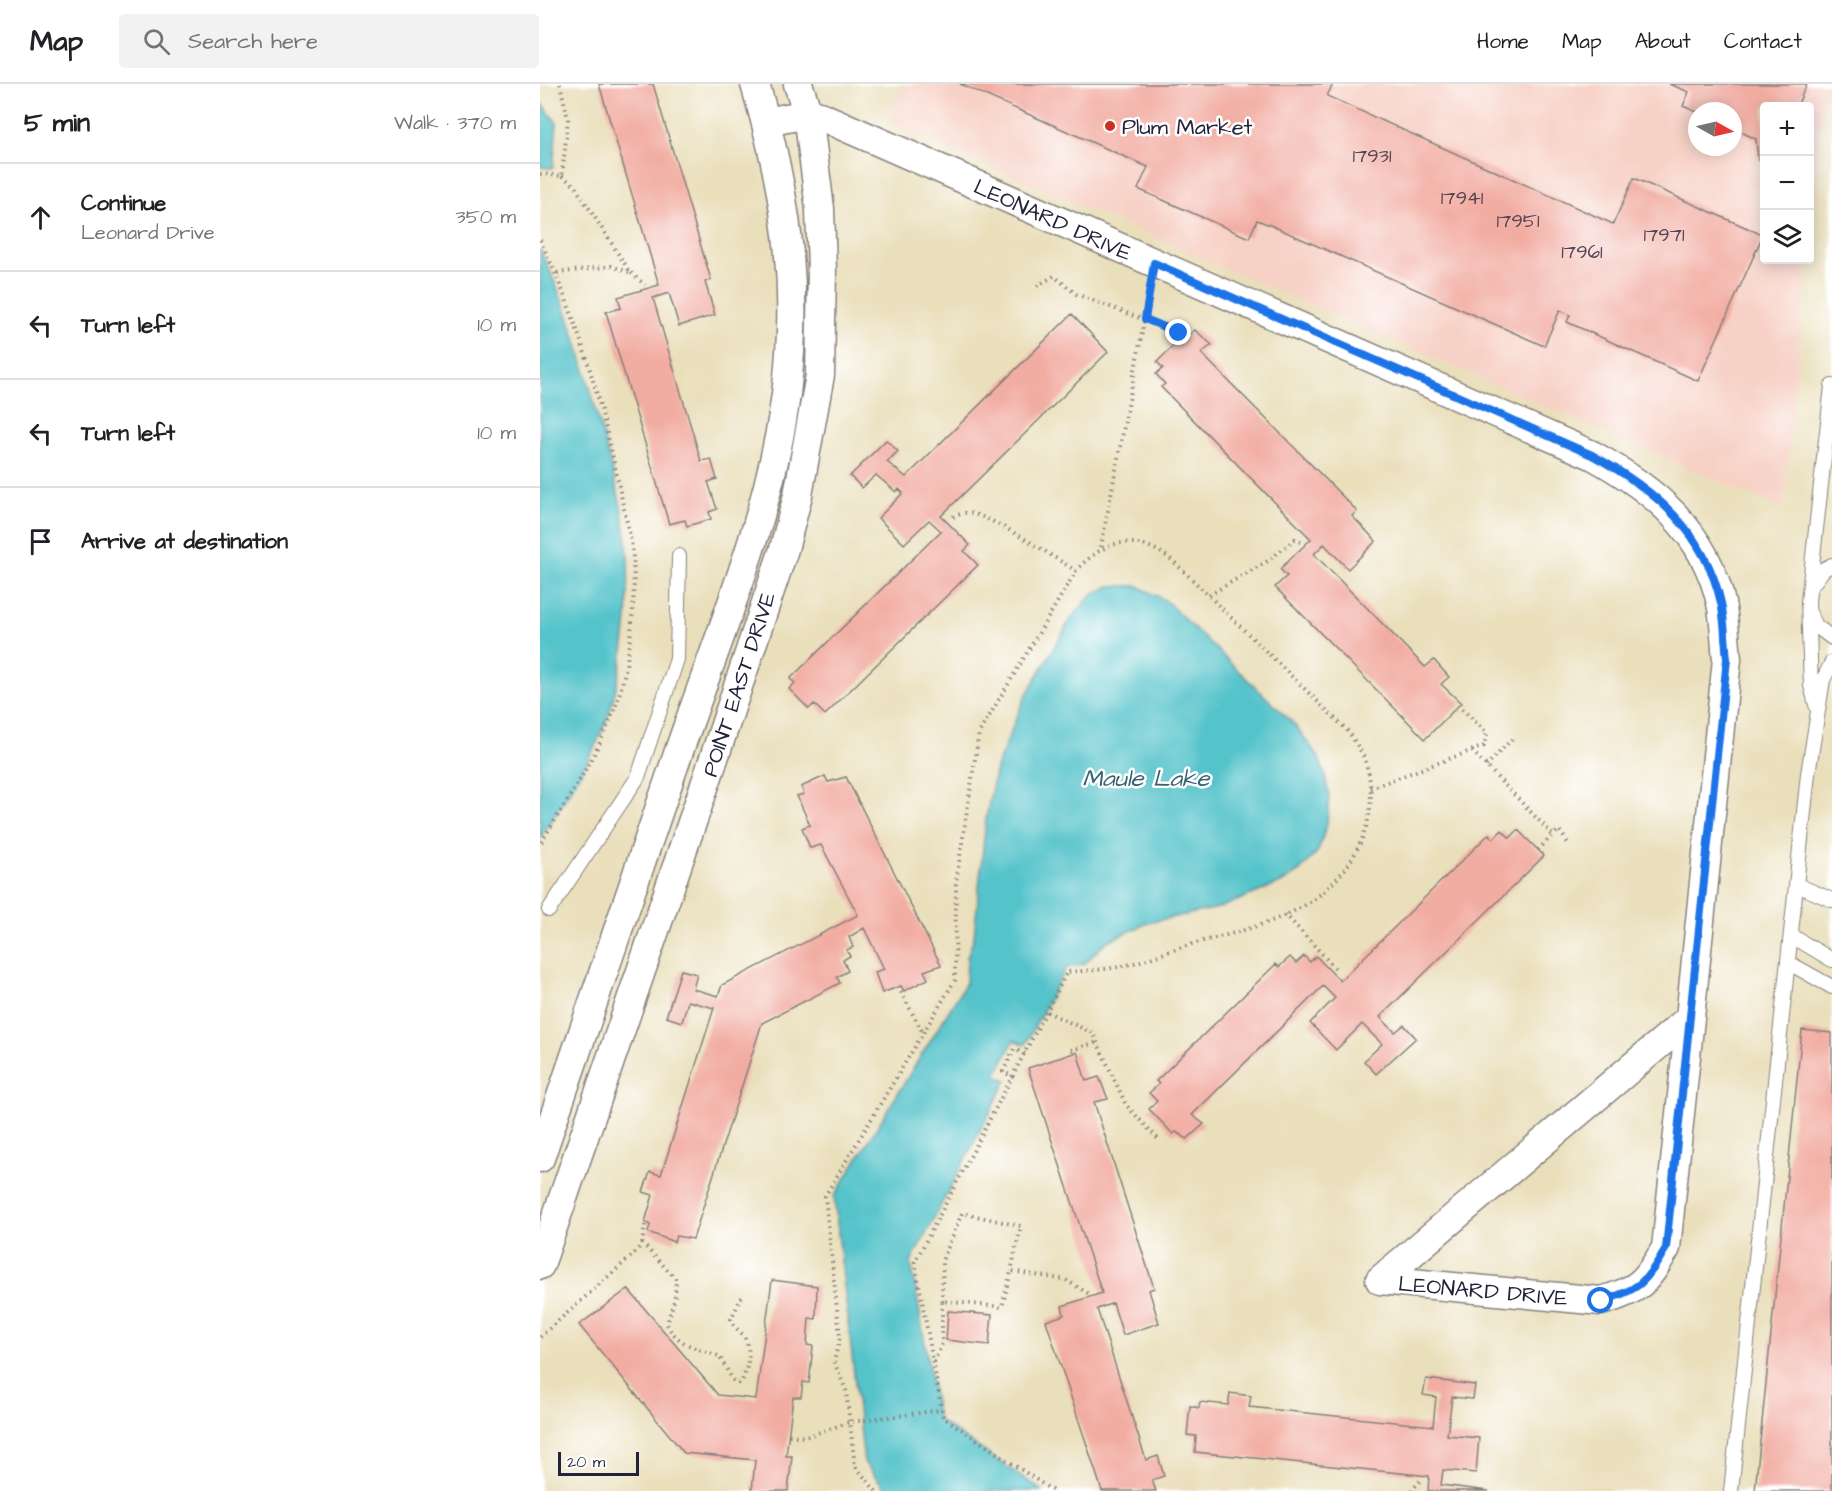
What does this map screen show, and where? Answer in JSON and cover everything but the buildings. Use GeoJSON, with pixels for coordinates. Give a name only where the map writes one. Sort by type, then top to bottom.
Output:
{"type":"FeatureCollection","features":[{"type":"Feature","properties":{"kind":"street","name":"POINT EAST DRIVE"},"geometry":{"type":"LineString","coordinates":[[755,84],[783,191],[789,241],[806,333]]}},
{"type":"Feature","properties":{"kind":"street","name":"POINT EAST DRIVE"},"geometry":{"type":"LineString","coordinates":[[540,1265],[585,1080],[746,609],[758,520],[786,395],[806,333],[820,209],[808,114],[798,84]]}},
{"type":"Feature","properties":{"kind":"street","name":"LEONARD DRIVE"},"geometry":{"type":"LineString","coordinates":[[766,122],[808,114],[820,116],[1592,455],[1632,477],[1671,509],[1703,555],[1721,603],[1727,659],[1690,1018],[1666,1248],[1651,1274],[1630,1293],[1601,1301],[1380,1280],[1690,1018]]}},
{"type":"Feature","properties":{"kind":"street","name":"POINT EAST DRIVE"},"geometry":{"type":"LineString","coordinates":[[669,836],[655,775],[746,609]]}},
{"type":"Feature","properties":{"kind":"street","name":"POINT EAST DRIVE"},"geometry":{"type":"LineString","coordinates":[[540,1158],[585,1080]]}},
{"type":"Feature","properties":{"kind":"lane"},"geometry":{"type":"LineString","coordinates":[[1819,719],[1811,686],[1808,601],[1832,386]]}},
{"type":"Feature","properties":{"kind":"lane"},"geometry":{"type":"LineString","coordinates":[[549,910],[655,775],[677,659],[680,556]]}},
{"type":"Feature","properties":{"kind":"lane"},"geometry":{"type":"LineString","coordinates":[[1832,565],[1815,578],[1808,601],[1810,614],[1816,626],[1832,638]]}},
{"type":"Feature","properties":{"kind":"lane"},"geometry":{"type":"LineString","coordinates":[[1731,1491],[1808,774],[1819,719],[1823,680],[1832,663]]}},
{"type":"Feature","properties":{"kind":"lane"},"geometry":{"type":"LineString","coordinates":[[1797,885],[1832,900]]}},
{"type":"Feature","properties":{"kind":"lane"},"geometry":{"type":"LineString","coordinates":[[1792,936],[1832,960]]}},
{"type":"Feature","properties":{"kind":"lane"},"geometry":{"type":"LineString","coordinates":[[1789,963],[1832,987]]}},
{"type":"Feature","properties":{"kind":"path"},"geometry":{"type":"LineString","coordinates":[[560,84],[568,119],[562,176]]}},
{"type":"Feature","properties":{"kind":"path"},"geometry":{"type":"LineString","coordinates":[[540,174],[562,176],[573,184],[630,272],[645,285]]}},
{"type":"Feature","properties":{"kind":"path"},"geometry":{"type":"LineString","coordinates":[[540,240],[556,273],[578,330],[608,437],[633,556],[629,651],[614,713],[592,758],[540,844]]}},
{"type":"Feature","properties":{"kind":"path"},"geometry":{"type":"LineString","coordinates":[[1101,547],[1154,263]]}},
{"type":"Feature","properties":{"kind":"path"},"geometry":{"type":"LineString","coordinates":[[556,273],[611,266],[630,272]]}},
{"type":"Feature","properties":{"kind":"path"},"geometry":{"type":"LineString","coordinates":[[1037,286],[1054,276],[1076,294],[1179,333]]}},
{"type":"Feature","properties":{"kind":"path"},"geometry":{"type":"LineString","coordinates":[[953,517],[967,512],[984,518],[1042,549],[1076,571]]}},
{"type":"Feature","properties":{"kind":"path"},"geometry":{"type":"LineString","coordinates":[[1209,595],[1268,561],[1295,539],[1302,543]]}},
{"type":"Feature","properties":{"kind":"path"},"geometry":{"type":"LineString","coordinates":[[876,1491],[855,1466],[846,1390],[834,1362],[840,1337],[825,1196],[955,980],[956,882],[979,733],[1076,571],[1091,554],[1101,547],[1129,543],[1153,547],[1172,560],[1349,732],[1364,758],[1370,788],[1370,814],[1365,834],[1346,869],[1338,880],[1305,904],[1246,930],[1118,967],[1067,972],[1014,1077],[915,1262],[943,1417],[1053,1491]]}},
{"type":"Feature","properties":{"kind":"path"},"geometry":{"type":"LineString","coordinates":[[1370,788],[1484,746],[1488,733],[1461,708]]}},
{"type":"Feature","properties":{"kind":"path"},"geometry":{"type":"LineString","coordinates":[[1486,766],[1514,737]]}},
{"type":"Feature","properties":{"kind":"path"},"geometry":{"type":"LineString","coordinates":[[1472,751],[1553,835]]}},
{"type":"Feature","properties":{"kind":"path"},"geometry":{"type":"LineString","coordinates":[[1538,850],[1558,830],[1568,843]]}},
{"type":"Feature","properties":{"kind":"path"},"geometry":{"type":"LineString","coordinates":[[1285,914],[1335,968]]}},
{"type":"Feature","properties":{"kind":"path"},"geometry":{"type":"LineString","coordinates":[[901,992],[923,1034]]}},
{"type":"Feature","properties":{"kind":"path"},"geometry":{"type":"LineString","coordinates":[[1047,1012],[1093,1033],[1126,1105],[1158,1138]]}},
{"type":"Feature","properties":{"kind":"path"},"geometry":{"type":"LineString","coordinates":[[1071,1050],[1098,1042]]}},
{"type":"Feature","properties":{"kind":"path"},"geometry":{"type":"LineString","coordinates":[[1014,1077],[1003,1072],[1010,1057],[1014,1049],[1025,1054]]}},
{"type":"Feature","properties":{"kind":"path"},"geometry":{"type":"LineString","coordinates":[[933,1364],[942,1344],[942,1301],[943,1259],[962,1213],[1021,1226],[1002,1307],[942,1301]]}},
{"type":"Feature","properties":{"kind":"path"},"geometry":{"type":"LineString","coordinates":[[540,1337],[636,1252],[642,1243],[645,1225]]}},
{"type":"Feature","properties":{"kind":"path"},"geometry":{"type":"LineString","coordinates":[[642,1243],[676,1279],[675,1297],[667,1324],[670,1331],[681,1341],[701,1352],[719,1356],[732,1380],[738,1383],[742,1381],[747,1370],[748,1347],[744,1336],[732,1325],[731,1319],[743,1294]]}},
{"type":"Feature","properties":{"kind":"path"},"geometry":{"type":"LineString","coordinates":[[1011,1270],[1066,1280],[1089,1294]]}},
{"type":"Feature","properties":{"kind":"path"},"geometry":{"type":"LineString","coordinates":[[789,1435],[805,1437],[850,1422],[941,1410]]}},
{"type":"Feature","properties":{"kind":"path"},"geometry":{"type":"LineString","coordinates":[[1411,1491],[1422,1479]]}},
{"type":"Feature","properties":{"kind":"shaded area"},"geometry":{"type":"Polygon","coordinates":[[[904,84],[1825,84],[1814,198],[1814,102],[1760,102],[1760,264],[1807,264],[1783,509],[887,122],[904,84]]]}},
{"type":"Feature","properties":{"kind":"water"},"geometry":{"type":"Polygon","coordinates":[[[540,102],[557,123],[553,168],[540,167],[540,102]]]}},
{"type":"Feature","properties":{"kind":"water"},"geometry":{"type":"Polygon","coordinates":[[[540,249],[570,322],[617,488],[627,544],[628,577],[623,652],[616,689],[606,722],[590,756],[540,838],[540,249]]]}},
{"type":"Feature","properties":{"kind":"water","name":"Maule Lake"},"geometry":{"type":"Polygon","coordinates":[[[1110,586],[1138,586],[1165,600],[1294,724],[1318,756],[1325,775],[1329,796],[1327,824],[1318,851],[1300,871],[1281,883],[1219,908],[1150,922],[1106,942],[1084,964],[1066,968],[1025,1045],[1014,1040],[996,1075],[1007,1080],[911,1262],[938,1420],[1043,1491],[887,1491],[864,1462],[834,1197],[966,983],[967,958],[974,937],[986,818],[996,768],[1025,697],[1071,619],[1090,596],[1110,586]]]}},
{"type":"Feature","properties":{"kind":"place","name":"Plum Market"},"geometry":{"type":"Point","coordinates":[1110,126]}},
{"type":"Feature","properties":{"kind":"route"},"geometry":{"type":"LineString","coordinates":[[1179,333],[1145,319],[1154,263],[1592,455],[1632,477],[1671,509],[1703,555],[1721,603],[1727,659],[1666,1248],[1651,1274],[1630,1293],[1601,1301]]}}]}
